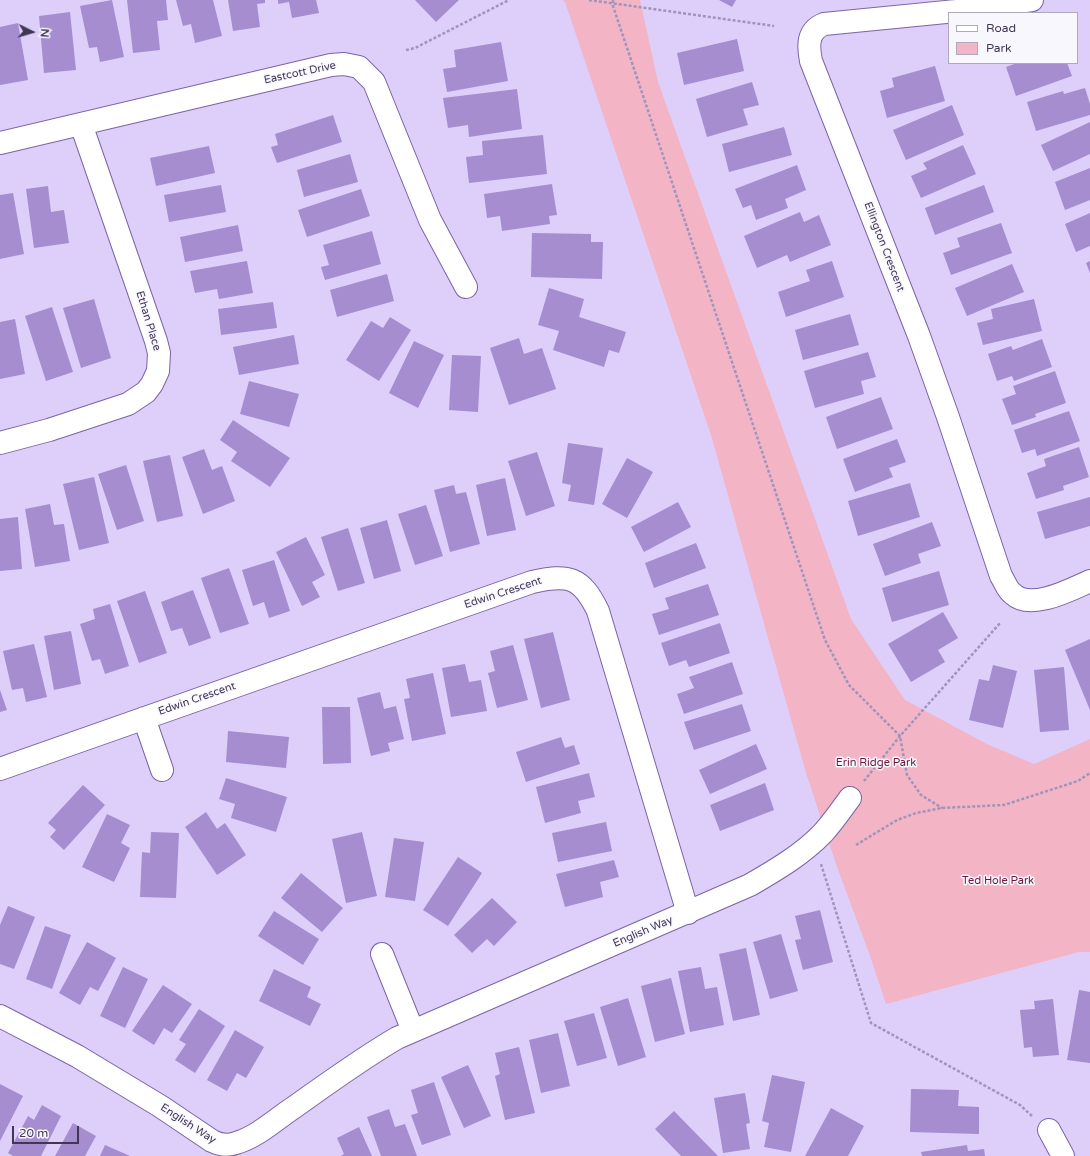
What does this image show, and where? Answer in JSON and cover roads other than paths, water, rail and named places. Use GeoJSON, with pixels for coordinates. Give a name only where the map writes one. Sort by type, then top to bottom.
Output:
{"type":"FeatureCollection","features":[{"type":"Feature","properties":{"kind":"street","name":"Ellington Crescent"},"geometry":{"type":"LineString","coordinates":[[1032,0],[956,11],[824,24],[819,26],[811,34],[809,50],[811,61],[919,336],[951,424],[1001,576],[1013,595],[1026,600],[1037,600],[1058,595],[1090,581]]}},
{"type":"Feature","properties":{"kind":"street","name":"Eastcott Drive"},"geometry":{"type":"LineString","coordinates":[[0,142],[331,65],[344,64],[359,67],[368,74],[379,91],[386,114],[430,220],[466,287]]}},
{"type":"Feature","properties":{"kind":"street","name":"Ethan Place"},"geometry":{"type":"LineString","coordinates":[[0,443],[49,430],[128,404],[146,392],[152,384],[158,371],[159,353],[156,340],[81,124]]}},
{"type":"Feature","properties":{"kind":"street","name":"Edwin Crescent"},"geometry":{"type":"LineString","coordinates":[[0,769],[532,582],[560,578],[572,580],[580,584],[588,593],[598,611],[688,913]]}},
{"type":"Feature","properties":{"kind":"street","name":"Edwin Crescent"},"geometry":{"type":"LineString","coordinates":[[144,718],[162,770]]}},
{"type":"Feature","properties":{"kind":"street","name":"English Way"},"geometry":{"type":"LineString","coordinates":[[0,1016],[77,1056],[160,1106],[212,1141],[218,1144],[227,1145],[246,1139],[260,1131],[361,1060],[392,1041],[756,882],[774,871],[815,841],[833,822],[850,798]]}},
{"type":"Feature","properties":{"kind":"street"},"geometry":{"type":"LineString","coordinates":[[382,954],[413,1031]]}},
{"type":"Feature","properties":{"kind":"street"},"geometry":{"type":"LineString","coordinates":[[1049,1130],[1063,1156]]}},
{"type":"Feature","properties":{"kind":"park label","name":"Erin Ridge Park"},"geometry":{"type":"Point","coordinates":[876,763]}},
{"type":"Feature","properties":{"kind":"park label","name":"Ted Hole Park"},"geometry":{"type":"Point","coordinates":[998,881]}}]}
